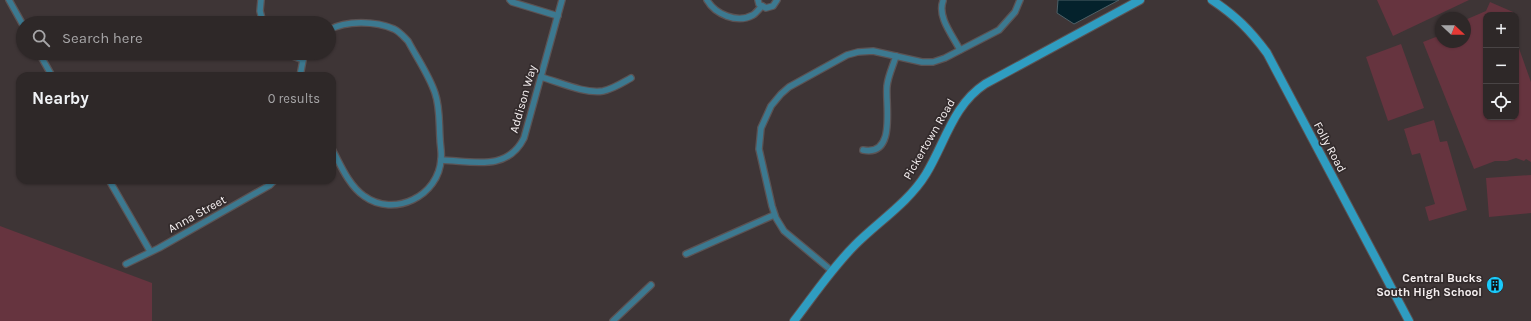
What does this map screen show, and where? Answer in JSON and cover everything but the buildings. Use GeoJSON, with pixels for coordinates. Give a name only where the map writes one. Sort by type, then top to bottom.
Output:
{"type":"FeatureCollection","features":[{"type":"Feature","properties":{"kind":"street"},"geometry":{"type":"LineString","coordinates":[[9,0],[18,16]]}},
{"type":"Feature","properties":{"kind":"street"},"geometry":{"type":"LineString","coordinates":[[261,0],[261,16]]}},
{"type":"Feature","properties":{"kind":"street"},"geometry":{"type":"LineString","coordinates":[[510,0],[512,2],[558,16]]}},
{"type":"Feature","properties":{"kind":"street","name":"Addison Way"},"geometry":{"type":"LineString","coordinates":[[441,160],[490,163],[510,156],[516,150],[524,138],[562,0]]}},
{"type":"Feature","properties":{"kind":"street"},"geometry":{"type":"LineString","coordinates":[[707,0],[717,11],[736,18],[753,15],[762,6]]}},
{"type":"Feature","properties":{"kind":"street"},"geometry":{"type":"LineString","coordinates":[[758,0],[762,6],[770,8],[777,0]]}},
{"type":"Feature","properties":{"kind":"street"},"geometry":{"type":"LineString","coordinates":[[943,0],[941,9],[942,16],[960,50]]}},
{"type":"Feature","properties":{"kind":"street"},"geometry":{"type":"LineString","coordinates":[[832,271],[784,231],[774,215],[760,148],[761,128],[763,122],[777,98],[789,87],[851,53],[868,51],[928,62],[945,58],[999,30],[1015,12],[1020,0]]}},
{"type":"Feature","properties":{"kind":"street","name":"Pickertown Road"},"geometry":{"type":"LineString","coordinates":[[794,321],[832,271],[855,245],[921,182],[930,168],[958,111],[970,95],[985,84],[1140,0]]}},
{"type":"Feature","properties":{"kind":"street","name":"Folly Road"},"geometry":{"type":"LineString","coordinates":[[1212,0],[1250,30],[1267,53],[1409,321]]}},
{"type":"Feature","properties":{"kind":"street"},"geometry":{"type":"LineString","coordinates":[[336,27],[347,23],[358,23],[387,26],[402,34],[408,42],[435,93],[438,108],[441,160],[436,177],[432,185],[424,194],[402,204],[384,204],[368,199],[358,191],[336,156]]}},
{"type":"Feature","properties":{"kind":"street"},"geometry":{"type":"LineString","coordinates":[[863,150],[876,149],[884,140],[887,133],[887,85],[896,56]]}},
{"type":"Feature","properties":{"kind":"street"},"geometry":{"type":"LineString","coordinates":[[43,60],[50,72]]}},
{"type":"Feature","properties":{"kind":"street"},"geometry":{"type":"LineString","coordinates":[[301,72],[303,60]]}},
{"type":"Feature","properties":{"kind":"street"},"geometry":{"type":"LineString","coordinates":[[541,77],[586,90],[602,91],[613,88],[631,78]]}},
{"type":"Feature","properties":{"kind":"street"},"geometry":{"type":"LineString","coordinates":[[111,184],[150,252]]}},
{"type":"Feature","properties":{"kind":"street","name":"Anna Street"},"geometry":{"type":"LineString","coordinates":[[126,264],[234,206],[271,184]]}},
{"type":"Feature","properties":{"kind":"street"},"geometry":{"type":"LineString","coordinates":[[686,254],[774,215]]}},
{"type":"Feature","properties":{"kind":"street"},"geometry":{"type":"LineString","coordinates":[[613,321],[651,285]]}},
{"type":"Feature","properties":{"kind":"shaded area"},"geometry":{"type":"Polygon","coordinates":[[[1377,0],[1469,0],[1444,12],[1435,12],[1435,16],[1393,36],[1377,0]]]}},
{"type":"Feature","properties":{"kind":"shaded area"},"geometry":{"type":"Polygon","coordinates":[[[1490,2],[1513,12],[1484,12],[1486,11],[1490,2]]]}},
{"type":"Feature","properties":{"kind":"shaded area"},"geometry":{"type":"Polygon","coordinates":[[[1483,12],[1483,120],[1519,120],[1519,48],[1531,82],[1531,162],[1526,159],[1524,161],[1516,158],[1507,161],[1495,161],[1474,169],[1423,42],[1435,37],[1435,48],[1471,48],[1471,17],[1483,12]]]}},
{"type":"Feature","properties":{"kind":"shaded area"},"geometry":{"type":"Polygon","coordinates":[[[1401,44],[1424,108],[1388,121],[1366,57],[1401,44]]]}},
{"type":"Feature","properties":{"kind":"shaded area"},"geometry":{"type":"Polygon","coordinates":[[[1434,120],[1440,142],[1447,141],[1467,210],[1429,221],[1425,207],[1435,204],[1420,153],[1412,155],[1404,129],[1434,120]]]}},
{"type":"Feature","properties":{"kind":"shaded area"},"geometry":{"type":"Polygon","coordinates":[[[1531,175],[1531,213],[1489,217],[1486,178],[1531,175]]]}},
{"type":"Feature","properties":{"kind":"shaded area"},"geometry":{"type":"Polygon","coordinates":[[[0,226],[152,283],[152,321],[0,321],[0,226]]]}},
{"type":"Feature","properties":{"kind":"water"},"geometry":{"type":"Polygon","coordinates":[[[1058,0],[1119,0],[1074,24],[1057,13],[1058,0]]]}},
{"type":"Feature","properties":{"kind":"place","name":"Central Bucks South High School"},"geometry":{"type":"Point","coordinates":[1495,285]}}]}
